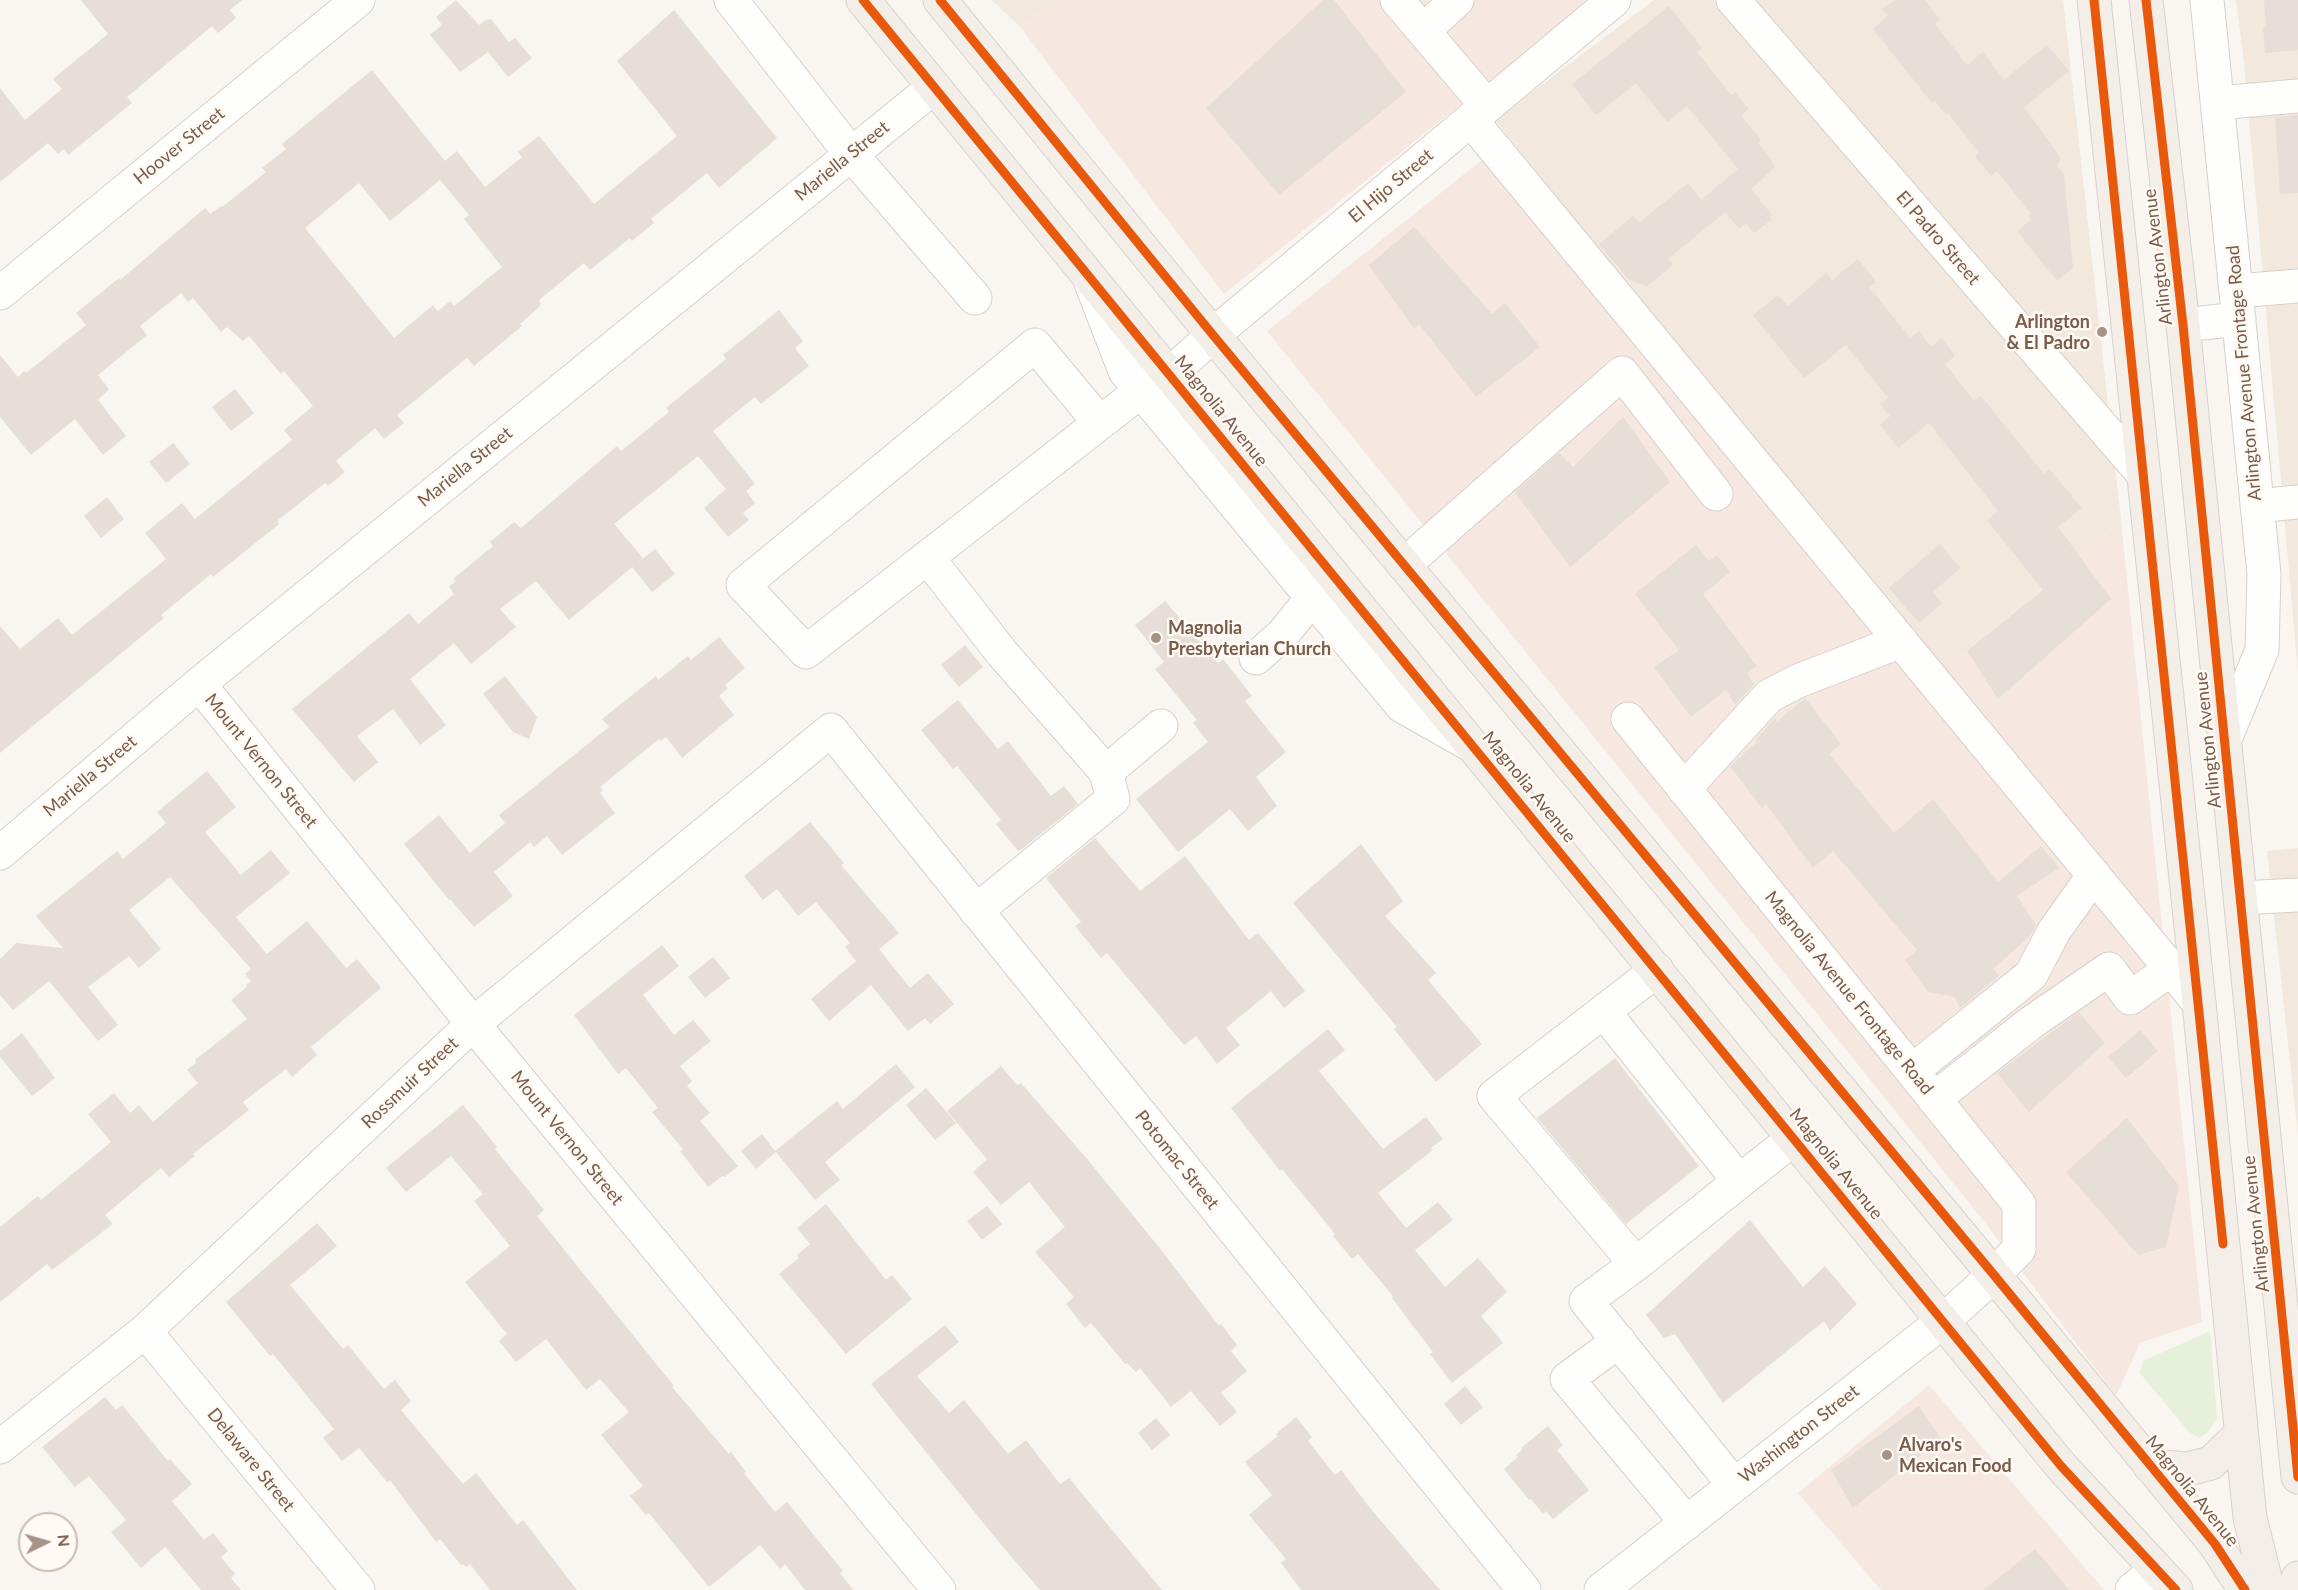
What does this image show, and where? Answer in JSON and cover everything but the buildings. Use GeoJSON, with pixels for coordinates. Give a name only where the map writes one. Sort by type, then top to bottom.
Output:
{"type":"FeatureCollection","features":[{"type":"Feature","properties":{"kind":"main road","name":"Magnolia Avenue"},"geometry":{"type":"LineString","coordinates":[[863,0],[2155,1583]]}},
{"type":"Feature","properties":{"kind":"main road","name":"Magnolia Avenue"},"geometry":{"type":"LineString","coordinates":[[940,0],[1213,335],[2215,1544],[2246,1590]]}},
{"type":"Feature","properties":{"kind":"main road","name":"Arlington Avenue"},"geometry":{"type":"LineString","coordinates":[[2094,0],[2199,1003],[2250,1518],[2268,1590]]}},
{"type":"Feature","properties":{"kind":"main road","name":"Arlington Avenue"},"geometry":{"type":"LineString","coordinates":[[2146,0],[2183,325],[2298,1477]]}},
{"type":"Feature","properties":{"kind":"main road"},"geometry":{"type":"LineString","coordinates":[[2150,1466],[2188,1468],[2211,1463],[2241,1434]]}},
{"type":"Feature","properties":{"kind":"main road"},"geometry":{"type":"LineString","coordinates":[[2295,1590],[2298,1578]]}},
{"type":"Feature","properties":{"kind":"street","name":"Hoover Street"},"geometry":{"type":"LineString","coordinates":[[0,292],[358,0]]}},
{"type":"Feature","properties":{"kind":"street"},"geometry":{"type":"LineString","coordinates":[[731,0],[850,154],[975,298]]}},
{"type":"Feature","properties":{"kind":"street"},"geometry":{"type":"LineString","coordinates":[[1396,0],[1423,31],[1479,113],[1901,641],[2199,1003]]}},
{"type":"Feature","properties":{"kind":"street"},"geometry":{"type":"LineString","coordinates":[[1423,31],[1457,0]]}},
{"type":"Feature","properties":{"kind":"street","name":"El Padro Street"},"geometry":{"type":"LineString","coordinates":[[1733,0],[2144,475]]}},
{"type":"Feature","properties":{"kind":"street","name":"Arlington Avenue Frontage Road"},"geometry":{"type":"LineString","coordinates":[[2207,0],[2264,574],[2262,650],[2225,739]]}},
{"type":"Feature","properties":{"kind":"street","name":"El Hijo Street"},"geometry":{"type":"LineString","coordinates":[[1170,375],[1213,335],[1479,113],[1603,4]]}},
{"type":"Feature","properties":{"kind":"street","name":"Mariella Street"},"geometry":{"type":"LineString","coordinates":[[0,853],[199,684],[934,87]]}},
{"type":"Feature","properties":{"kind":"street"},"geometry":{"type":"LineString","coordinates":[[2218,103],[2298,96]]}},
{"type":"Feature","properties":{"kind":"street"},"geometry":{"type":"LineString","coordinates":[[1087,273],[1125,371],[1141,391],[1402,706],[1474,747]]}},
{"type":"Feature","properties":{"kind":"street"},"geometry":{"type":"LineString","coordinates":[[2183,325],[2298,286]]}},
{"type":"Feature","properties":{"kind":"street"},"geometry":{"type":"LineString","coordinates":[[1100,423],[1035,345],[743,585],[806,652],[928,558],[1141,391]]}},
{"type":"Feature","properties":{"kind":"street"},"geometry":{"type":"LineString","coordinates":[[1404,565],[1622,373],[1716,494]]}},
{"type":"Feature","properties":{"kind":"street"},"geometry":{"type":"LineString","coordinates":[[2258,515],[2298,502]]}},
{"type":"Feature","properties":{"kind":"street"},"geometry":{"type":"LineString","coordinates":[[2258,515],[2298,522]]}},
{"type":"Feature","properties":{"kind":"street"},"geometry":{"type":"LineString","coordinates":[[928,558],[1002,653],[1106,772],[1113,799],[976,911]]}},
{"type":"Feature","properties":{"kind":"street"},"geometry":{"type":"LineString","coordinates":[[1256,658],[1283,634],[1312,598]]}},
{"type":"Feature","properties":{"kind":"street"},"geometry":{"type":"LineString","coordinates":[[1684,789],[1769,696],[1798,681],[1901,641]]}},
{"type":"Feature","properties":{"kind":"street","name":"Mount Vernon Street"},"geometry":{"type":"LineString","coordinates":[[199,684],[473,1024],[939,1590]]}},
{"type":"Feature","properties":{"kind":"street","name":"Magnolia Avenue Frontage Road"},"geometry":{"type":"LineString","coordinates":[[1628,719],[2019,1204],[2019,1249],[1994,1275]]}},
{"type":"Feature","properties":{"kind":"street"},"geometry":{"type":"LineString","coordinates":[[1106,772],[1161,726]]}},
{"type":"Feature","properties":{"kind":"street","name":"Rossmuir Street"},"geometry":{"type":"LineString","coordinates":[[0,1448],[145,1331],[473,1024],[831,730]]}},
{"type":"Feature","properties":{"kind":"street","name":"Potomac Street"},"geometry":{"type":"LineString","coordinates":[[831,730],[1524,1590]]}},
{"type":"Feature","properties":{"kind":"street"},"geometry":{"type":"LineString","coordinates":[[1912,1071],[2031,975],[2054,931],[2094,875]]}},
{"type":"Feature","properties":{"kind":"street"},"geometry":{"type":"LineString","coordinates":[[2241,898],[2298,895]]}},
{"type":"Feature","properties":{"kind":"street"},"geometry":{"type":"LineString","coordinates":[[1934,1099],[2032,1022],[2109,969],[2130,998],[2171,969]]}},
{"type":"Feature","properties":{"kind":"street"},"geometry":{"type":"LineString","coordinates":[[1636,1264],[1494,1096],[1657,970]]}},
{"type":"Feature","properties":{"kind":"street"},"geometry":{"type":"LineString","coordinates":[[1604,1012],[1739,1181]]}},
{"type":"Feature","properties":{"kind":"street"},"geometry":{"type":"LineString","coordinates":[[1734,1485],[1586,1301],[1794,1138]]}},
{"type":"Feature","properties":{"kind":"street","name":"Washington Street"},"geometry":{"type":"LineString","coordinates":[[1601,1590],[1943,1321],[1994,1275]]}},
{"type":"Feature","properties":{"kind":"street","name":"Delaware Street"},"geometry":{"type":"LineString","coordinates":[[145,1331],[358,1590]]}},
{"type":"Feature","properties":{"kind":"street"},"geometry":{"type":"LineString","coordinates":[[1619,1341],[1567,1379],[1687,1523]]}},
{"type":"Feature","properties":{"kind":"shaded area"},"geometry":{"type":"Polygon","coordinates":[[[992,0],[1054,0],[1020,27],[992,0]]]}},
{"type":"Feature","properties":{"kind":"shaded area"},"geometry":{"type":"Polygon","coordinates":[[[1054,0],[1587,0],[1560,25],[1224,294],[1020,27],[1054,0]]]}},
{"type":"Feature","properties":{"kind":"shaded area"},"geometry":{"type":"Polygon","coordinates":[[[1654,0],[2063,0],[2121,520],[1940,674],[1495,120],[1654,0]]]}},
{"type":"Feature","properties":{"kind":"shaded area"},"geometry":{"type":"Polygon","coordinates":[[[2236,0],[2298,0],[2298,673],[2244,62],[2236,0]]]}},
{"type":"Feature","properties":{"kind":"shaded area"},"geometry":{"type":"Polygon","coordinates":[[[1487,156],[1924,686],[2121,520],[2202,1322],[2140,1343],[2116,1396],[1983,1220],[1267,331],[1487,156]]]}},
{"type":"Feature","properties":{"kind":"shaded area"},"geometry":{"type":"Polygon","coordinates":[[[2298,848],[2298,1135],[2267,851],[2298,848]]]}},
{"type":"Feature","properties":{"kind":"shaded area"},"geometry":{"type":"Polygon","coordinates":[[[1929,1385],[2104,1590],[1881,1590],[1798,1493],[1929,1385]]]}},
{"type":"Feature","properties":{"kind":"green space"},"geometry":{"type":"Polygon","coordinates":[[[2210,1331],[2217,1418],[2208,1432],[2200,1438],[2189,1432],[2140,1373],[2143,1361],[2210,1331]]]}},
{"type":"Feature","properties":{"kind":"cycle path"},"geometry":{"type":"LineString","coordinates":[[863,0],[2061,1466],[2176,1590]]}},
{"type":"Feature","properties":{"kind":"cycle path"},"geometry":{"type":"LineString","coordinates":[[940,0],[1213,335],[2215,1544],[2245,1590]]}},
{"type":"Feature","properties":{"kind":"cycle path"},"geometry":{"type":"LineString","coordinates":[[2094,0],[2223,1244]]}},
{"type":"Feature","properties":{"kind":"cycle path"},"geometry":{"type":"LineString","coordinates":[[2146,0],[2183,325],[2298,1477]]}},
{"type":"Feature","properties":{"kind":"place","name":"Arlington & El Padro"},"geometry":{"type":"Point","coordinates":[2102,332]}},
{"type":"Feature","properties":{"kind":"place","name":"Magnolia Presbyterian Church"},"geometry":{"type":"Point","coordinates":[1156,638]}},
{"type":"Feature","properties":{"kind":"place","name":"Alvaro's Mexican Food"},"geometry":{"type":"Point","coordinates":[1887,1455]}}]}
